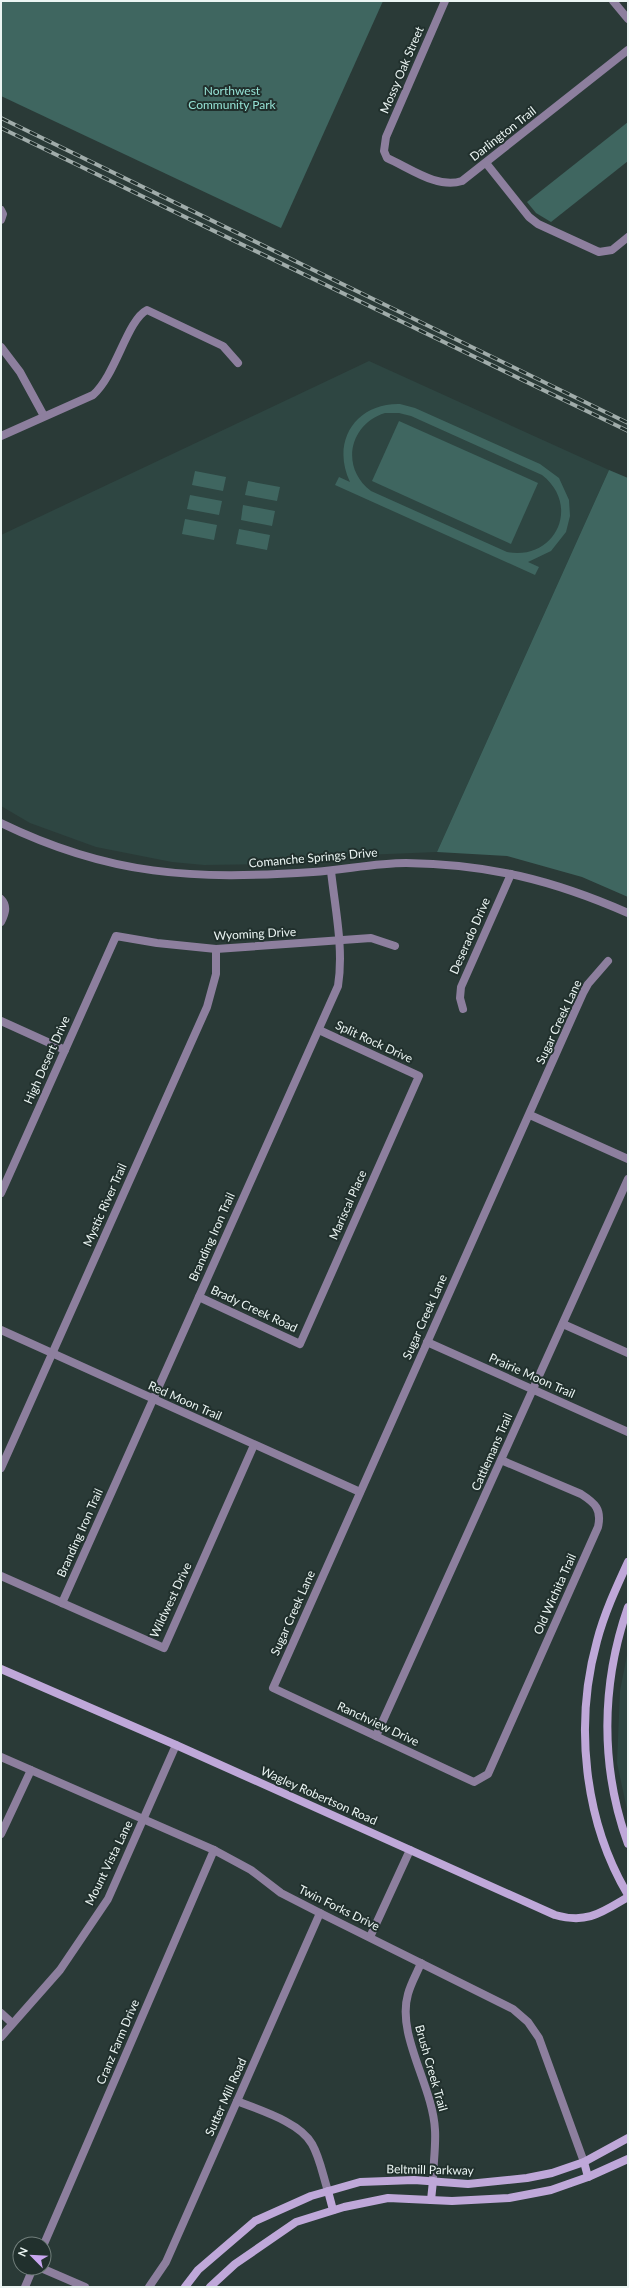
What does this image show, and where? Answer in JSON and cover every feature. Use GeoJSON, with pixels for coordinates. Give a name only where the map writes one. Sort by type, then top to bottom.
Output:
{"type":"FeatureCollection","features":[{"type":"Feature","properties":{"kind":"street","name":"Mossy Oak Street"},"geometry":{"type":"LineString","coordinates":[[384,150],[386,137],[445,1]]}},
{"type":"Feature","properties":{"kind":"street"},"geometry":{"type":"LineString","coordinates":[[613,1],[628,19]]}},
{"type":"Feature","properties":{"kind":"street","name":"Darlington Trail"},"geometry":{"type":"LineString","coordinates":[[384,150],[387,158],[441,183],[452,184],[462,181],[628,50]]}},
{"type":"Feature","properties":{"kind":"street"},"geometry":{"type":"LineString","coordinates":[[486,163],[528,217],[538,224],[599,252],[612,250],[628,237]]}},
{"type":"Feature","properties":{"kind":"street"},"geometry":{"type":"LineString","coordinates":[[1,210],[3,214],[1,220]]}},
{"type":"Feature","properties":{"kind":"street"},"geometry":{"type":"LineString","coordinates":[[1,436],[92,395],[101,387],[138,317],[147,310],[223,346],[238,363]]}},
{"type":"Feature","properties":{"kind":"street"},"geometry":{"type":"LineString","coordinates":[[1,347],[20,372],[44,416]]}},
{"type":"Feature","properties":{"kind":"street","name":"Comanche Springs Drive"},"geometry":{"type":"LineString","coordinates":[[1,823],[50,844],[117,866],[154,872],[234,877],[331,871],[391,863],[466,866],[511,874],[568,888],[628,913]]}},
{"type":"Feature","properties":{"kind":"street","name":"Branding Iron Trail"},"geometry":{"type":"LineString","coordinates":[[62,1603],[338,986],[340,972],[339,941],[331,871]]}},
{"type":"Feature","properties":{"kind":"street","name":"Deserado Drive"},"geometry":{"type":"LineString","coordinates":[[463,1009],[460,998],[461,987],[511,874]]}},
{"type":"Feature","properties":{"kind":"street"},"geometry":{"type":"LineString","coordinates":[[1,922],[5,910],[3,901]]}},
{"type":"Feature","properties":{"kind":"street","name":"Wyoming Drive"},"geometry":{"type":"LineString","coordinates":[[116,936],[157,943],[216,948],[371,938],[395,946]]}},
{"type":"Feature","properties":{"kind":"street","name":"High Desert Drive"},"geometry":{"type":"LineString","coordinates":[[1,1193],[116,936]]}},
{"type":"Feature","properties":{"kind":"street","name":"Mystic River Trail"},"geometry":{"type":"LineString","coordinates":[[1,1468],[207,1007],[216,974],[216,948]]}},
{"type":"Feature","properties":{"kind":"street","name":"Sugar Creek Lane"},"geometry":{"type":"LineString","coordinates":[[273,1688],[530,1115],[583,993],[588,984],[608,961]]}},
{"type":"Feature","properties":{"kind":"street"},"geometry":{"type":"LineString","coordinates":[[1,1021],[65,1050]]}},
{"type":"Feature","properties":{"kind":"street","name":"Split Rock Drive"},"geometry":{"type":"LineString","coordinates":[[319,1030],[419,1076]]}},
{"type":"Feature","properties":{"kind":"street","name":"Mariscal Place"},"geometry":{"type":"LineString","coordinates":[[300,1344],[419,1076]]}},
{"type":"Feature","properties":{"kind":"street"},"geometry":{"type":"LineString","coordinates":[[530,1115],[628,1159]]}},
{"type":"Feature","properties":{"kind":"street","name":"Cattlemans Trail"},"geometry":{"type":"LineString","coordinates":[[376,1736],[628,1179]]}},
{"type":"Feature","properties":{"kind":"street","name":"Brady Creek Road"},"geometry":{"type":"LineString","coordinates":[[198,1297],[300,1344]]}},
{"type":"Feature","properties":{"kind":"street"},"geometry":{"type":"LineString","coordinates":[[563,1324],[628,1353]]}},
{"type":"Feature","properties":{"kind":"street","name":"Red Moon Trail"},"geometry":{"type":"LineString","coordinates":[[1,1330],[153,1400],[360,1492]]}},
{"type":"Feature","properties":{"kind":"street","name":"Prairie Moon Trail"},"geometry":{"type":"LineString","coordinates":[[427,1342],[628,1432]]}},
{"type":"Feature","properties":{"kind":"street","name":"Wildwest Drive"},"geometry":{"type":"LineString","coordinates":[[1,1576],[164,1648],[254,1445]]}},
{"type":"Feature","properties":{"kind":"street","name":"Old Wichita Trail"},"geometry":{"type":"LineString","coordinates":[[474,1782],[488,1774],[598,1527],[600,1517],[598,1510],[591,1500],[581,1494],[501,1460]]}},
{"type":"Feature","properties":{"kind":"street"},"geometry":{"type":"LineString","coordinates":[[628,1562],[610,1602],[596,1641],[588,1682],[585,1724],[589,1779],[596,1822],[613,1870],[628,1896]]}},
{"type":"Feature","properties":{"kind":"street"},"geometry":{"type":"LineString","coordinates":[[628,1606],[613,1661],[607,1720],[611,1780],[619,1817],[628,1844]]}},
{"type":"Feature","properties":{"kind":"street","name":"Wagley Robertson Road"},"geometry":{"type":"LineString","coordinates":[[1,1669],[176,1745],[555,1915],[581,1920],[599,1914],[628,1896]]}},
{"type":"Feature","properties":{"kind":"street","name":"Ranchview Drive"},"geometry":{"type":"LineString","coordinates":[[273,1688],[474,1782]]}},
{"type":"Feature","properties":{"kind":"street","name":"Mount Vista Lane"},"geometry":{"type":"LineString","coordinates":[[1,2038],[12,2023],[60,1970],[108,1899],[176,1745]]}},
{"type":"Feature","properties":{"kind":"street","name":"Twin Forks Drive"},"geometry":{"type":"LineString","coordinates":[[1,1757],[214,1850],[251,1870],[281,1893],[513,2009],[528,2022],[539,2038],[584,2162]]}},
{"type":"Feature","properties":{"kind":"street"},"geometry":{"type":"LineString","coordinates":[[1,1834],[31,1770]]}},
{"type":"Feature","properties":{"kind":"street","name":"Cranz Farm Drive"},"geometry":{"type":"LineString","coordinates":[[47,2236],[214,1850]]}},
{"type":"Feature","properties":{"kind":"street"},"geometry":{"type":"LineString","coordinates":[[370,1937],[410,1850]]}},
{"type":"Feature","properties":{"kind":"street","name":"Sutter Mill Road"},"geometry":{"type":"LineString","coordinates":[[149,2287],[166,2262],[320,1913]]}},
{"type":"Feature","properties":{"kind":"street","name":"Brush Creek Trail"},"geometry":{"type":"LineString","coordinates":[[421,1963],[407,1994],[406,2020],[408,2038],[421,2070],[435,2129],[433,2182]]}},
{"type":"Feature","properties":{"kind":"street"},"geometry":{"type":"LineString","coordinates":[[1,2014],[12,2023]]}},
{"type":"Feature","properties":{"kind":"street"},"geometry":{"type":"LineString","coordinates":[[237,2102],[282,2120],[301,2131],[311,2143],[333,2210]]}},
{"type":"Feature","properties":{"kind":"street","name":"Beltmill Parkway"},"geometry":{"type":"LineString","coordinates":[[185,2287],[198,2270],[255,2221],[311,2196],[360,2182],[433,2182],[468,2184],[514,2180],[552,2174],[584,2162],[628,2138]]}},
{"type":"Feature","properties":{"kind":"street"},"geometry":{"type":"LineString","coordinates":[[210,2287],[235,2264],[296,2222],[333,2210],[388,2198],[431,2200],[510,2198],[551,2190],[588,2177],[628,2159]]}},
{"type":"Feature","properties":{"kind":"street"},"geometry":{"type":"LineString","coordinates":[[584,2162],[588,2177]]}},
{"type":"Feature","properties":{"kind":"street"},"geometry":{"type":"LineString","coordinates":[[431,2200],[433,2182]]}},
{"type":"Feature","properties":{"kind":"street"},"geometry":{"type":"LineString","coordinates":[[52,2273],[85,2287]]}},
{"type":"Feature","properties":{"kind":"street"},"geometry":{"type":"LineString","coordinates":[[25,2287],[30,2276]]}},
{"type":"Feature","properties":{"kind":"shaded area"},"geometry":{"type":"Polygon","coordinates":[[[369,361],[609,470],[437,852],[364,855],[270,864],[204,865],[172,862],[96,847],[30,823],[1,806],[1,535],[369,361]]]}},
{"type":"Feature","properties":{"kind":"shaded area"},"geometry":{"type":"Polygon","coordinates":[[[628,1650],[628,1814],[617,1763],[620,1691],[628,1650]]]}},
{"type":"Feature","properties":{"kind":"green space","name":"Northwest Community Park"},"geometry":{"type":"Polygon","coordinates":[[[1,1],[383,1],[281,228],[1,96],[1,1]]]}},
{"type":"Feature","properties":{"kind":"green space"},"geometry":{"type":"Polygon","coordinates":[[[628,122],[628,161],[551,222],[536,213],[527,202],[628,122]]]}},
{"type":"Feature","properties":{"kind":"green space"},"geometry":{"type":"Polygon","coordinates":[[[400,404],[415,408],[540,464],[559,478],[569,500],[570,516],[566,532],[551,551],[528,562],[539,567],[535,575],[335,485],[339,477],[350,482],[345,467],[343,453],[346,439],[351,428],[359,418],[371,410],[384,405],[400,404]],[[385,413],[373,419],[363,427],[357,436],[353,448],[352,459],[355,471],[361,481],[371,491],[507,552],[524,553],[539,548],[550,540],[558,528],[561,515],[560,501],[554,487],[542,475],[411,416],[399,413],[385,413]]]}},
{"type":"Feature","properties":{"kind":"green space"},"geometry":{"type":"Polygon","coordinates":[[[399,421],[538,483],[511,544],[372,481],[399,421]]]}},
{"type":"Feature","properties":{"kind":"green space"},"geometry":{"type":"Polygon","coordinates":[[[609,470],[628,478],[628,897],[582,877],[507,856],[437,852],[609,470]]]}},
{"type":"Feature","properties":{"kind":"green space"},"geometry":{"type":"Polygon","coordinates":[[[195,471],[226,477],[223,491],[192,485],[195,471]]]}},
{"type":"Feature","properties":{"kind":"green space"},"geometry":{"type":"Polygon","coordinates":[[[248,481],[280,487],[277,501],[245,495],[248,481]]]}},
{"type":"Feature","properties":{"kind":"green space"},"geometry":{"type":"Polygon","coordinates":[[[190,495],[222,501],[219,515],[187,509],[190,495]]]}},
{"type":"Feature","properties":{"kind":"green space"},"geometry":{"type":"Polygon","coordinates":[[[243,505],[275,511],[272,526],[241,520],[243,505]]]}},
{"type":"Feature","properties":{"kind":"green space"},"geometry":{"type":"Polygon","coordinates":[[[185,519],[217,525],[214,540],[182,534],[185,519]]]}},
{"type":"Feature","properties":{"kind":"green space"},"geometry":{"type":"Polygon","coordinates":[[[239,529],[270,535],[267,550],[236,544],[239,529]]]}},
{"type":"Feature","properties":{"kind":"railway"},"geometry":{"type":"LineString","coordinates":[[1,118],[628,423]]}},
{"type":"Feature","properties":{"kind":"railway"},"geometry":{"type":"LineString","coordinates":[[1,128],[628,431]]}}]}
